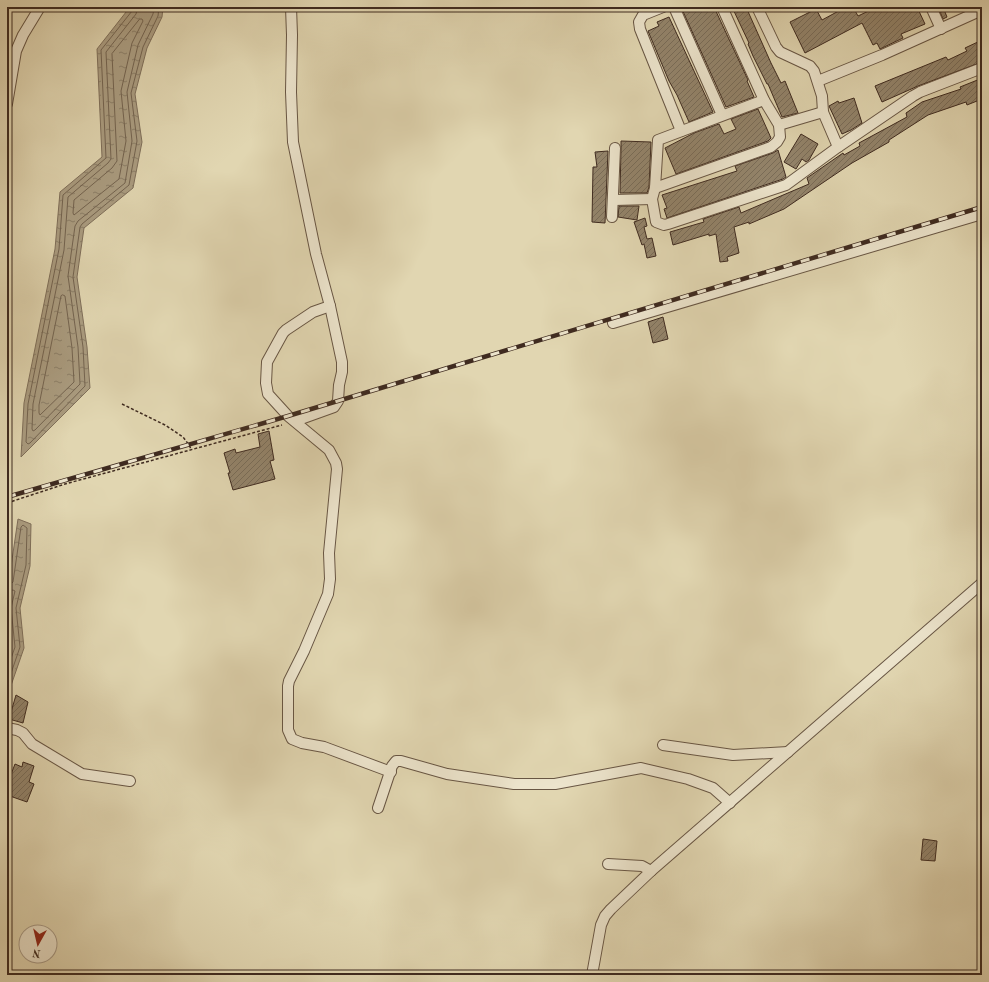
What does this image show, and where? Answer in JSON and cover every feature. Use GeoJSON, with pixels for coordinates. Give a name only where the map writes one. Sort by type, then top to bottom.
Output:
{"type":"FeatureCollection","features":[{"type":"Feature","properties":{"kind":"street"},"geometry":{"type":"LineString","coordinates":[[7,104],[16,51],[23,35],[40,7]]}},
{"type":"Feature","properties":{"kind":"street"},"geometry":{"type":"LineString","coordinates":[[291,7],[291,92],[293,142],[316,254],[330,306],[342,362],[338,401],[334,407],[295,421]]}},
{"type":"Feature","properties":{"kind":"street"},"geometry":{"type":"LineString","coordinates":[[663,7],[643,15],[640,22],[640,29],[681,131]]}},
{"type":"Feature","properties":{"kind":"street"},"geometry":{"type":"LineString","coordinates":[[674,7],[722,115]]}},
{"type":"Feature","properties":{"kind":"street"},"geometry":{"type":"LineString","coordinates":[[655,188],[770,147],[777,142],[780,137],[779,125],[764,100],[722,7]]}},
{"type":"Feature","properties":{"kind":"street"},"geometry":{"type":"LineString","coordinates":[[757,7],[776,47],[780,52],[810,66],[814,71],[822,96],[823,112],[838,147]]}},
{"type":"Feature","properties":{"kind":"street"},"geometry":{"type":"LineString","coordinates":[[931,7],[941,29]]}},
{"type":"Feature","properties":{"kind":"street"},"geometry":{"type":"LineString","coordinates":[[818,81],[882,55],[982,10]]}},
{"type":"Feature","properties":{"kind":"street"},"geometry":{"type":"LineString","coordinates":[[764,100],[658,140],[655,188],[652,199],[656,222],[664,225],[668,224],[786,185],[838,147],[920,92],[982,68]]}},
{"type":"Feature","properties":{"kind":"street"},"geometry":{"type":"LineString","coordinates":[[779,125],[823,112]]}},
{"type":"Feature","properties":{"kind":"street"},"geometry":{"type":"LineString","coordinates":[[612,217],[614,200],[615,148]]}},
{"type":"Feature","properties":{"kind":"street"},"geometry":{"type":"LineString","coordinates":[[614,200],[652,199]]}},
{"type":"Feature","properties":{"kind":"street"},"geometry":{"type":"LineString","coordinates":[[613,323],[982,214]]}},
{"type":"Feature","properties":{"kind":"street"},"geometry":{"type":"LineString","coordinates":[[330,306],[314,312],[286,330],[268,362],[266,383],[268,394],[302,429],[329,450],[336,463],[337,469],[329,553],[330,579],[328,594],[304,651],[289,680],[288,730],[292,739],[302,743],[324,747],[391,772]]}},
{"type":"Feature","properties":{"kind":"street"},"geometry":{"type":"LineString","coordinates":[[592,975],[600,925],[611,909],[651,871],[982,583]]}},
{"type":"Feature","properties":{"kind":"street"},"geometry":{"type":"LineString","coordinates":[[7,728],[23,733],[32,744],[82,774],[130,781]]}},
{"type":"Feature","properties":{"kind":"street"},"geometry":{"type":"LineString","coordinates":[[663,744],[733,755],[788,752]]}},
{"type":"Feature","properties":{"kind":"street"},"geometry":{"type":"LineString","coordinates":[[378,808],[393,763],[401,761],[447,774],[514,784],[555,784],[641,768],[688,778],[713,788],[730,803]]}},
{"type":"Feature","properties":{"kind":"street"},"geometry":{"type":"LineString","coordinates":[[608,864],[642,866],[651,871]]}},
{"type":"Feature","properties":{"kind":"path"},"geometry":{"type":"LineString","coordinates":[[122,404],[165,425],[183,437],[191,449]]}},
{"type":"Feature","properties":{"kind":"path"},"geometry":{"type":"LineString","coordinates":[[7,503],[65,484],[295,421]]}},
{"type":"Feature","properties":{"kind":"water"},"geometry":{"type":"Polygon","coordinates":[[[130,7],[163,7],[162,17],[147,48],[135,94],[142,142],[133,188],[84,228],[77,277],[87,347],[90,388],[21,457],[24,403],[55,249],[60,192],[102,157],[97,49],[130,7]]]}},
{"type":"Feature","properties":{"kind":"water"},"geometry":{"type":"Polygon","coordinates":[[[18,519],[31,524],[30,566],[20,608],[24,648],[7,697],[7,594],[18,519]]]}},
{"type":"Feature","properties":{"kind":"building"},"geometry":{"type":"Polygon","coordinates":[[[681,7],[714,7],[748,80],[747,81],[754,97],[726,107],[681,7]]]}},
{"type":"Feature","properties":{"kind":"building"},"geometry":{"type":"Polygon","coordinates":[[[732,7],[746,7],[781,83],[785,81],[798,113],[782,117],[732,7]]]}},
{"type":"Feature","properties":{"kind":"building"},"geometry":{"type":"Polygon","coordinates":[[[846,7],[853,7],[858,16],[877,7],[917,7],[925,24],[901,34],[903,38],[880,49],[877,43],[873,45],[862,23],[805,53],[790,22],[816,9],[822,20],[846,7]]]}},
{"type":"Feature","properties":{"kind":"building"},"geometry":{"type":"Polygon","coordinates":[[[938,7],[943,7],[947,17],[943,19],[938,7]]]}},
{"type":"Feature","properties":{"kind":"building"},"geometry":{"type":"Polygon","coordinates":[[[669,17],[713,112],[689,122],[669,81],[648,31],[659,26],[657,22],[669,17]]]}},
{"type":"Feature","properties":{"kind":"building"},"geometry":{"type":"Polygon","coordinates":[[[982,40],[982,62],[918,86],[882,102],[875,86],[946,57],[948,60],[967,51],[965,48],[982,40]]]}},
{"type":"Feature","properties":{"kind":"building"},"geometry":{"type":"Polygon","coordinates":[[[982,75],[982,99],[967,105],[966,102],[928,115],[889,140],[889,142],[852,163],[784,209],[749,224],[749,222],[734,227],[739,253],[727,257],[728,261],[720,262],[716,234],[709,236],[709,234],[673,245],[670,232],[704,222],[703,219],[739,207],[741,213],[809,184],[807,178],[843,153],[844,155],[860,146],[859,143],[907,117],[906,113],[922,102],[961,89],[960,87],[980,79],[979,76],[982,75]]]}},
{"type":"Feature","properties":{"kind":"building"},"geometry":{"type":"Polygon","coordinates":[[[854,98],[862,123],[842,134],[829,106],[838,101],[839,103],[854,98]]]}},
{"type":"Feature","properties":{"kind":"building"},"geometry":{"type":"Polygon","coordinates":[[[758,109],[771,138],[768,141],[676,174],[665,148],[694,133],[719,124],[724,134],[736,129],[731,119],[758,109]]]}},
{"type":"Feature","properties":{"kind":"building"},"geometry":{"type":"Polygon","coordinates":[[[801,134],[818,144],[809,160],[806,162],[802,159],[796,169],[784,162],[801,134]]]}},
{"type":"Feature","properties":{"kind":"building"},"geometry":{"type":"Polygon","coordinates":[[[621,141],[651,142],[649,187],[647,193],[620,193],[621,141]]]}},
{"type":"Feature","properties":{"kind":"building"},"geometry":{"type":"Polygon","coordinates":[[[778,150],[786,177],[783,179],[667,218],[664,209],[667,208],[662,195],[737,171],[735,166],[778,150]]]}},
{"type":"Feature","properties":{"kind":"building"},"geometry":{"type":"Polygon","coordinates":[[[608,151],[605,223],[592,222],[593,167],[597,167],[595,152],[608,151]]]}},
{"type":"Feature","properties":{"kind":"building"},"geometry":{"type":"Polygon","coordinates":[[[619,206],[639,206],[637,220],[618,217],[619,206]]]}},
{"type":"Feature","properties":{"kind":"building"},"geometry":{"type":"Polygon","coordinates":[[[645,218],[647,226],[644,227],[647,239],[652,238],[656,256],[647,258],[644,244],[642,245],[634,222],[645,218]]]}},
{"type":"Feature","properties":{"kind":"building"},"geometry":{"type":"Polygon","coordinates":[[[663,317],[668,339],[653,343],[648,322],[663,317]]]}},
{"type":"Feature","properties":{"kind":"building"},"geometry":{"type":"Polygon","coordinates":[[[269,431],[274,460],[270,461],[275,479],[233,490],[224,453],[235,449],[236,453],[260,447],[258,434],[269,431]]]}},
{"type":"Feature","properties":{"kind":"building"},"geometry":{"type":"Polygon","coordinates":[[[16,695],[28,702],[23,723],[9,719],[16,695]]]}},
{"type":"Feature","properties":{"kind":"building"},"geometry":{"type":"Polygon","coordinates":[[[23,762],[34,766],[29,782],[34,784],[27,802],[7,795],[7,777],[10,777],[15,764],[22,767],[23,762]]]}},
{"type":"Feature","properties":{"kind":"building"},"geometry":{"type":"Polygon","coordinates":[[[923,839],[937,841],[935,861],[921,860],[923,839]]]}},
{"type":"Feature","properties":{"kind":"railway"},"geometry":{"type":"LineString","coordinates":[[7,497],[288,416],[982,207]]}}]}
